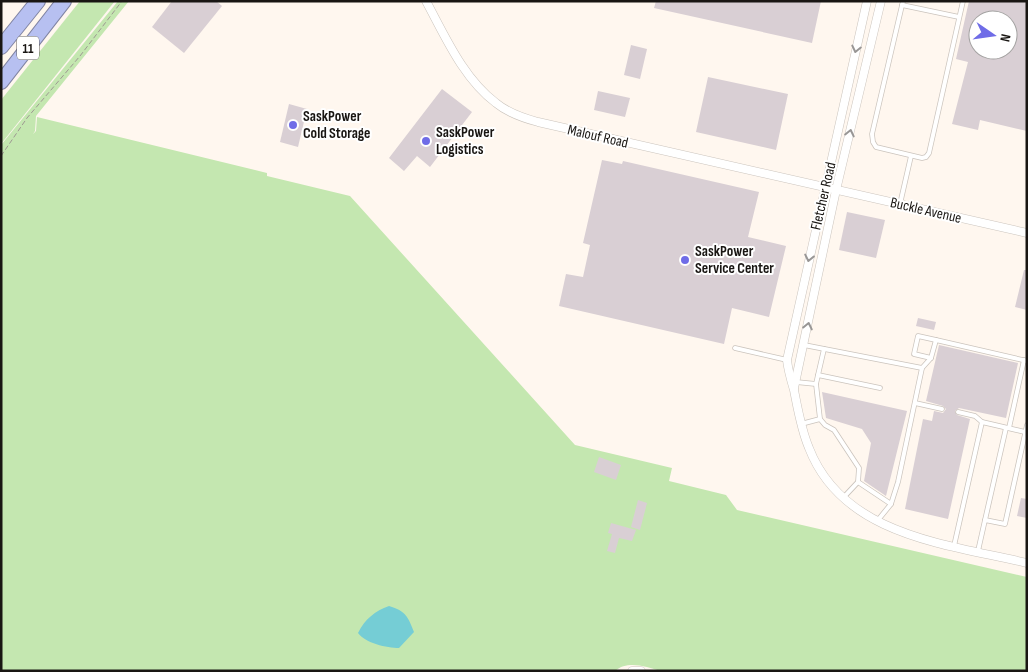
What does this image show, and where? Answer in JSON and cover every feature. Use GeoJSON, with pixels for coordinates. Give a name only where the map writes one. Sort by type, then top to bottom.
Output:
{"type":"FeatureCollection","features":[{"type":"Feature","properties":{"kind":"highway","name":"11"},"geometry":{"type":"LineString","coordinates":[[1,47],[38,1]]}},
{"type":"Feature","properties":{"kind":"highway","name":"11"},"geometry":{"type":"LineString","coordinates":[[1,82],[65,1]]}},
{"type":"Feature","properties":{"kind":"street","name":"Malouf Road"},"geometry":{"type":"LineString","coordinates":[[426,1],[471,79],[497,104],[518,116],[825,187]]}},
{"type":"Feature","properties":{"kind":"street","name":"Fletcher Road"},"geometry":{"type":"LineString","coordinates":[[867,1],[787,360],[801,424],[809,450],[825,478],[848,503],[877,522],[911,536],[1027,563]]}},
{"type":"Feature","properties":{"kind":"street","name":"Fletcher Road"},"geometry":{"type":"LineString","coordinates":[[794,390],[836,190],[881,1]]}},
{"type":"Feature","properties":{"kind":"street","name":"Buckle Avenue"},"geometry":{"type":"LineString","coordinates":[[825,187],[1027,233]]}},
{"type":"Feature","properties":{"kind":"street"},"geometry":{"type":"LineString","coordinates":[[632,671],[642,671]]}},
{"type":"Feature","properties":{"kind":"lane"},"geometry":{"type":"LineString","coordinates":[[959,17],[902,3],[872,134],[876,147],[922,158],[929,153],[963,1]]}},
{"type":"Feature","properties":{"kind":"lane"},"geometry":{"type":"LineString","coordinates":[[900,204],[911,156]]}},
{"type":"Feature","properties":{"kind":"lane"},"geometry":{"type":"LineString","coordinates":[[931,358],[914,354],[918,336],[1025,360],[978,551]]}},
{"type":"Feature","properties":{"kind":"lane"},"geometry":{"type":"LineString","coordinates":[[877,522],[892,504],[922,368],[931,358],[936,340]]}},
{"type":"Feature","properties":{"kind":"lane"},"geometry":{"type":"LineString","coordinates":[[804,345],[922,368]]}},
{"type":"Feature","properties":{"kind":"lane"},"geometry":{"type":"LineString","coordinates":[[734,348],[787,360]]}},
{"type":"Feature","properties":{"kind":"lane"},"geometry":{"type":"LineString","coordinates":[[824,349],[816,384],[820,419],[825,425],[834,430],[858,468],[858,482],[843,498]]}},
{"type":"Feature","properties":{"kind":"lane"},"geometry":{"type":"LineString","coordinates":[[818,375],[880,388]]}},
{"type":"Feature","properties":{"kind":"lane"},"geometry":{"type":"LineString","coordinates":[[796,382],[816,384]]}},
{"type":"Feature","properties":{"kind":"lane"},"geometry":{"type":"LineString","coordinates":[[915,403],[942,409]]}},
{"type":"Feature","properties":{"kind":"lane"},"geometry":{"type":"LineString","coordinates":[[958,412],[975,416],[982,422],[1025,432]]}},
{"type":"Feature","properties":{"kind":"lane"},"geometry":{"type":"LineString","coordinates":[[801,424],[820,419]]}},
{"type":"Feature","properties":{"kind":"lane"},"geometry":{"type":"LineString","coordinates":[[954,546],[982,422]]}},
{"type":"Feature","properties":{"kind":"lane"},"geometry":{"type":"LineString","coordinates":[[985,520],[1005,524],[1027,425]]}},
{"type":"Feature","properties":{"kind":"lane"},"geometry":{"type":"LineString","coordinates":[[858,482],[892,504]]}},
{"type":"Feature","properties":{"kind":"path"},"geometry":{"type":"LineString","coordinates":[[1,156],[27,118],[80,56],[122,1]]}},
{"type":"Feature","properties":{"kind":"green space"},"geometry":{"type":"Polygon","coordinates":[[[80,1],[115,1],[1,144],[1,100],[80,1]]]}},
{"type":"Feature","properties":{"kind":"green space"},"geometry":{"type":"Polygon","coordinates":[[[118,1],[129,1],[36,116],[33,134],[36,131],[37,117],[267,173],[267,176],[350,196],[575,445],[672,468],[669,481],[726,495],[737,510],[1027,577],[1027,671],[661,671],[631,665],[615,671],[1,671],[1,145],[118,1]]]}},
{"type":"Feature","properties":{"kind":"water"},"geometry":{"type":"Polygon","coordinates":[[[389,606],[406,615],[414,632],[399,648],[366,640],[358,633],[371,616],[389,606]]]}},
{"type":"Feature","properties":{"kind":"building"},"geometry":{"type":"Polygon","coordinates":[[[172,1],[216,1],[222,6],[184,53],[152,27],[172,1]]]}},
{"type":"Feature","properties":{"kind":"building"},"geometry":{"type":"Polygon","coordinates":[[[656,1],[821,1],[812,43],[654,8],[656,1]]]}},
{"type":"Feature","properties":{"kind":"building"},"geometry":{"type":"Polygon","coordinates":[[[969,1],[1027,1],[1027,131],[980,120],[978,130],[952,124],[968,62],[956,59],[969,1]]]}},
{"type":"Feature","properties":{"kind":"building"},"geometry":{"type":"Polygon","coordinates":[[[631,45],[647,49],[640,79],[624,75],[631,45]]]}},
{"type":"Feature","properties":{"kind":"building"},"geometry":{"type":"Polygon","coordinates":[[[708,77],[788,94],[776,150],[696,132],[708,77]]]}},
{"type":"Feature","properties":{"kind":"building","name":"SaskPower Logistics"},"geometry":{"type":"Polygon","coordinates":[[[442,89],[472,112],[430,167],[417,156],[404,171],[389,158],[442,89]]]}},
{"type":"Feature","properties":{"kind":"building"},"geometry":{"type":"Polygon","coordinates":[[[598,91],[630,98],[625,117],[594,110],[598,91]]]}},
{"type":"Feature","properties":{"kind":"building","name":"SaskPower Cold Storage"},"geometry":{"type":"Polygon","coordinates":[[[289,104],[307,109],[298,147],[280,142],[289,104]]]}},
{"type":"Feature","properties":{"kind":"building","name":"SaskPower Service Center"},"geometry":{"type":"Polygon","coordinates":[[[602,160],[622,164],[623,161],[759,192],[748,237],[786,246],[769,317],[732,308],[724,344],[559,306],[566,274],[583,277],[590,245],[583,243],[602,160]]]}},
{"type":"Feature","properties":{"kind":"building"},"geometry":{"type":"Polygon","coordinates":[[[847,212],[885,220],[876,258],[839,250],[847,212]]]}},
{"type":"Feature","properties":{"kind":"building"},"geometry":{"type":"Polygon","coordinates":[[[1024,270],[1027,270],[1027,310],[1015,307],[1024,270]]]}},
{"type":"Feature","properties":{"kind":"building"},"geometry":{"type":"Polygon","coordinates":[[[918,318],[936,322],[934,330],[916,326],[918,318]]]}},
{"type":"Feature","properties":{"kind":"building"},"geometry":{"type":"Polygon","coordinates":[[[939,345],[1018,363],[1006,418],[959,408],[955,411],[957,415],[970,419],[948,519],[905,509],[923,419],[932,421],[934,411],[943,413],[946,409],[943,406],[926,401],[939,345]]]}},
{"type":"Feature","properties":{"kind":"building"},"geometry":{"type":"Polygon","coordinates":[[[822,392],[907,411],[886,496],[864,481],[871,443],[862,429],[826,418],[822,392]]]}},
{"type":"Feature","properties":{"kind":"building"},"geometry":{"type":"Polygon","coordinates":[[[599,457],[621,465],[616,480],[594,472],[599,457]]]}},
{"type":"Feature","properties":{"kind":"building"},"geometry":{"type":"Polygon","coordinates":[[[1021,498],[1027,499],[1027,518],[1017,516],[1021,498]]]}},
{"type":"Feature","properties":{"kind":"building"},"geometry":{"type":"Polygon","coordinates":[[[638,500],[647,503],[640,530],[631,527],[638,500]]]}},
{"type":"Feature","properties":{"kind":"building"},"geometry":{"type":"Polygon","coordinates":[[[611,523],[636,530],[632,541],[619,538],[615,553],[607,551],[612,534],[608,533],[611,523]]]}},
{"type":"Feature","properties":{"kind":"place","name":"SaskPower Cold Storage"},"geometry":{"type":"Point","coordinates":[293,125]}},
{"type":"Feature","properties":{"kind":"place","name":"SaskPower Logistics"},"geometry":{"type":"Point","coordinates":[426,141]}},
{"type":"Feature","properties":{"kind":"place","name":"SaskPower Service Center"},"geometry":{"type":"Point","coordinates":[685,260]}}]}
